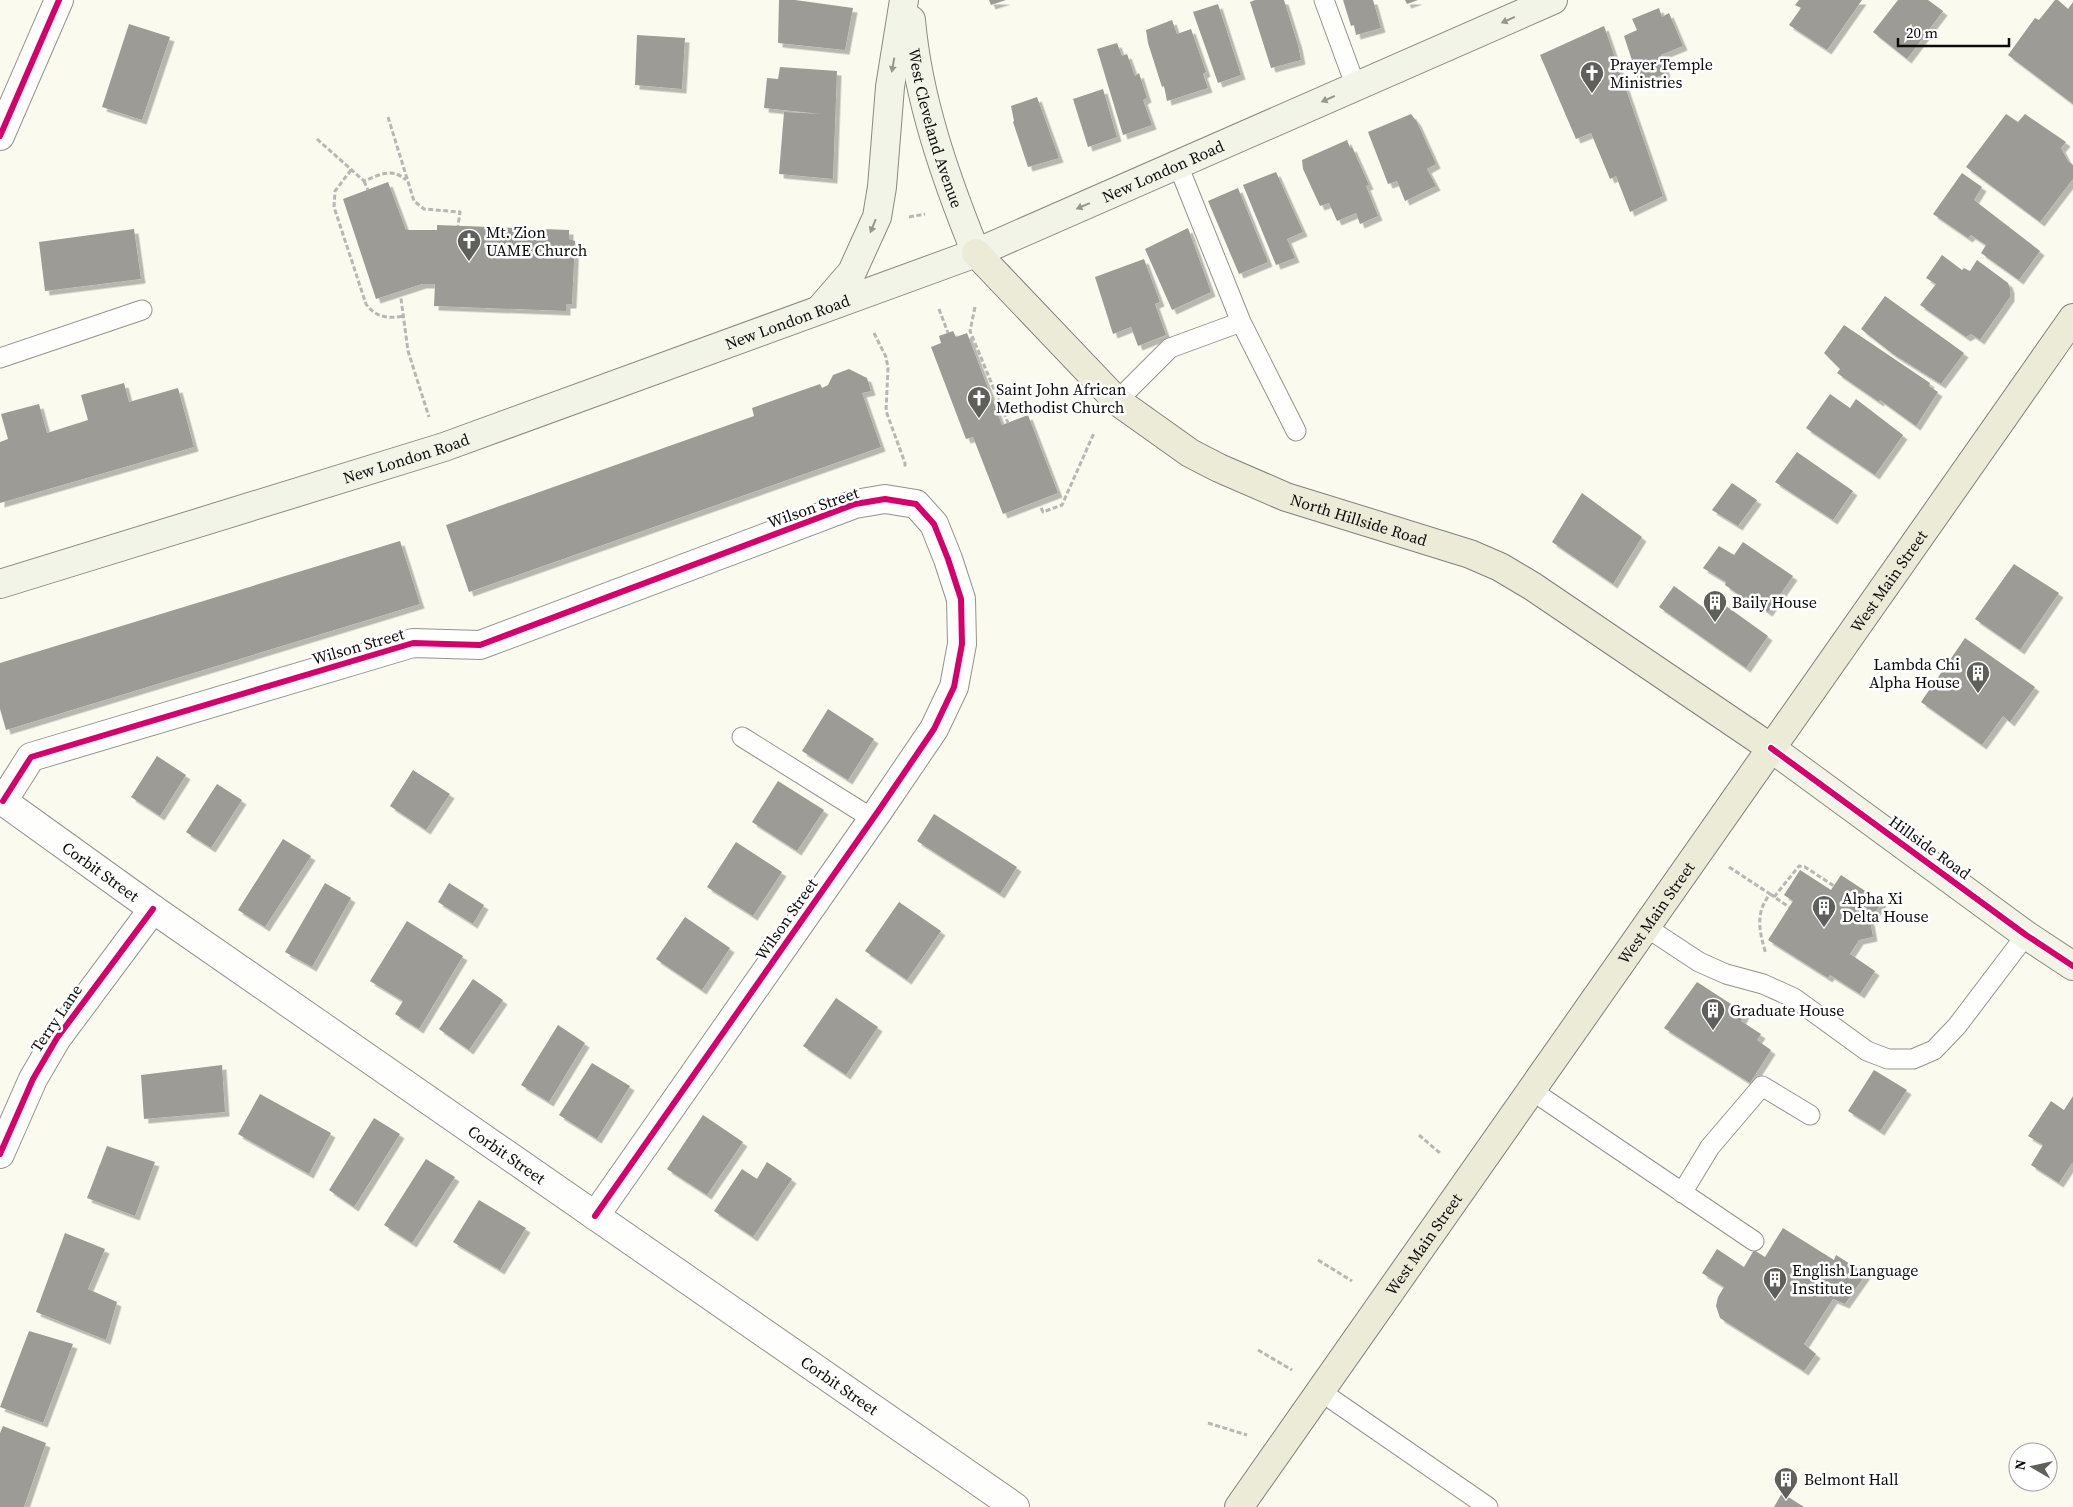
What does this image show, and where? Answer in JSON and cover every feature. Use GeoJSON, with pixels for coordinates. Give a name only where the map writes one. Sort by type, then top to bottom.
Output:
{"type":"FeatureCollection","features":[{"type":"Feature","properties":{"kind":"main road"},"geometry":{"type":"LineString","coordinates":[[819,310],[852,272],[877,216],[882,187],[890,87],[904,0]]}},
{"type":"Feature","properties":{"kind":"main road","name":"West Cleveland Avenue"},"geometry":{"type":"LineString","coordinates":[[909,0],[914,56],[936,141],[955,203],[976,253]]}},
{"type":"Feature","properties":{"kind":"main road","name":"New London Road"},"geometry":{"type":"LineString","coordinates":[[0,584],[444,448],[976,253],[1553,0]]}},
{"type":"Feature","properties":{"kind":"main road","name":"North Hillside Road"},"geometry":{"type":"LineString","coordinates":[[976,253],[1118,401],[1190,453],[1286,497],[1445,545],[1500,567],[1532,586],[1771,748]]}},
{"type":"Feature","properties":{"kind":"main road","name":"West Main Street"},"geometry":{"type":"LineString","coordinates":[[1239,1507],[2073,318]]}},
{"type":"Feature","properties":{"kind":"main road","name":"Hillside Road"},"geometry":{"type":"LineString","coordinates":[[1771,748],[2026,935],[2073,966]]}},
{"type":"Feature","properties":{"kind":"street"},"geometry":{"type":"LineString","coordinates":[[0,136],[59,0]]}},
{"type":"Feature","properties":{"kind":"street","name":"Wilson Street"},"geometry":{"type":"LineString","coordinates":[[1,800],[31,756],[413,644],[480,645],[855,504],[885,499],[916,504],[934,524],[961,599],[962,644],[954,688],[934,729],[873,819],[595,1216]]}},
{"type":"Feature","properties":{"kind":"street","name":"Corbit Street"},"geometry":{"type":"LineString","coordinates":[[1,800],[154,909],[1015,1507]]}},
{"type":"Feature","properties":{"kind":"street","name":"Terry Lane"},"geometry":{"type":"LineString","coordinates":[[0,1154],[33,1079],[56,1038],[154,909]]}},
{"type":"Feature","properties":{"kind":"lane"},"geometry":{"type":"LineString","coordinates":[[1324,0],[1356,87]]}},
{"type":"Feature","properties":{"kind":"lane"},"geometry":{"type":"LineString","coordinates":[[1178,165],[1241,322],[1296,431]]}},
{"type":"Feature","properties":{"kind":"lane"},"geometry":{"type":"LineString","coordinates":[[0,358],[142,310]]}},
{"type":"Feature","properties":{"kind":"lane"},"geometry":{"type":"LineString","coordinates":[[1118,401],[1170,348],[1241,322]]}},
{"type":"Feature","properties":{"kind":"lane"},"geometry":{"type":"LineString","coordinates":[[742,737],[873,819]]}},
{"type":"Feature","properties":{"kind":"lane"},"geometry":{"type":"LineString","coordinates":[[1646,927],[1699,962],[1726,974],[1774,989],[1794,998],[1867,1051],[1888,1059],[1914,1059],[1934,1050],[1957,1026],[2026,935]]}},
{"type":"Feature","properties":{"kind":"lane"},"geometry":{"type":"LineString","coordinates":[[1682,1192],[1710,1147],[1762,1086],[1810,1115]]}},
{"type":"Feature","properties":{"kind":"lane"},"geometry":{"type":"LineString","coordinates":[[1531,1090],[1754,1241]]}},
{"type":"Feature","properties":{"kind":"lane"},"geometry":{"type":"LineString","coordinates":[[1320,1391],[1488,1507]]}},
{"type":"Feature","properties":{"kind":"path"},"geometry":{"type":"LineString","coordinates":[[388,118],[414,200],[424,209],[460,212],[458,226]]}},
{"type":"Feature","properties":{"kind":"path"},"geometry":{"type":"LineString","coordinates":[[316,139],[364,181],[368,190]]}},
{"type":"Feature","properties":{"kind":"path"},"geometry":{"type":"LineString","coordinates":[[351,170],[335,191],[334,207],[366,304],[371,311],[384,317],[403,316]]}},
{"type":"Feature","properties":{"kind":"path"},"geometry":{"type":"LineString","coordinates":[[364,181],[387,172],[394,172],[401,175],[408,182]]}},
{"type":"Feature","properties":{"kind":"path"},"geometry":{"type":"LineString","coordinates":[[400,291],[408,351],[431,422]]}},
{"type":"Feature","properties":{"kind":"path"},"geometry":{"type":"LineString","coordinates":[[975,307],[970,331],[1008,423]]}},
{"type":"Feature","properties":{"kind":"path"},"geometry":{"type":"LineString","coordinates":[[939,309],[948,333]]}},
{"type":"Feature","properties":{"kind":"path"},"geometry":{"type":"LineString","coordinates":[[874,333],[886,357],[888,368],[886,411],[905,463],[900,502]]}},
{"type":"Feature","properties":{"kind":"path"},"geometry":{"type":"LineString","coordinates":[[1038,501],[1043,512],[1062,505],[1094,433]]}},
{"type":"Feature","properties":{"kind":"path"},"geometry":{"type":"LineString","coordinates":[[1728,866],[1789,907]]}},
{"type":"Feature","properties":{"kind":"path"},"geometry":{"type":"LineString","coordinates":[[1774,897],[1799,866],[1804,867],[1834,886]]}},
{"type":"Feature","properties":{"kind":"path"},"geometry":{"type":"LineString","coordinates":[[1770,894],[1764,902],[1758,917],[1760,936],[1770,967],[1774,989]]}},
{"type":"Feature","properties":{"kind":"path"},"geometry":{"type":"LineString","coordinates":[[1419,1135],[1441,1154]]}},
{"type":"Feature","properties":{"kind":"path"},"geometry":{"type":"LineString","coordinates":[[1318,1260],[1352,1281]]}},
{"type":"Feature","properties":{"kind":"path"},"geometry":{"type":"LineString","coordinates":[[1258,1350],[1292,1370]]}},
{"type":"Feature","properties":{"kind":"path"},"geometry":{"type":"LineString","coordinates":[[1208,1423],[1247,1435]]}},
{"type":"Feature","properties":{"kind":"building"},"geometry":{"type":"Polygon","coordinates":[[[779,0],[795,0],[853,8],[845,50],[778,43],[779,0]]]}},
{"type":"Feature","properties":{"kind":"building"},"geometry":{"type":"Polygon","coordinates":[[[989,0],[1006,0],[991,5],[989,0]]]}},
{"type":"Feature","properties":{"kind":"building"},"geometry":{"type":"Polygon","coordinates":[[[1255,0],[1284,0],[1301,60],[1271,68],[1250,2],[1255,0]]]}},
{"type":"Feature","properties":{"kind":"building"},"geometry":{"type":"Polygon","coordinates":[[[1343,0],[1373,0],[1381,28],[1356,35],[1354,25],[1351,26],[1343,0]]]}},
{"type":"Feature","properties":{"kind":"building"},"geometry":{"type":"Polygon","coordinates":[[[1405,0],[1418,0],[1407,4],[1405,0]]]}},
{"type":"Feature","properties":{"kind":"building"},"geometry":{"type":"Polygon","coordinates":[[[1799,0],[1862,0],[1827,50],[1789,25],[1801,8],[1795,5],[1799,0]]]}},
{"type":"Feature","properties":{"kind":"building"},"geometry":{"type":"Polygon","coordinates":[[[1898,0],[1928,0],[1943,11],[1907,59],[1873,32],[1898,0]]]}},
{"type":"Feature","properties":{"kind":"building"},"geometry":{"type":"Polygon","coordinates":[[[2055,0],[2058,0],[2068,9],[2073,2],[2073,104],[2008,55],[2035,18],[2039,20],[2055,0]]]}},
{"type":"Feature","properties":{"kind":"building"},"geometry":{"type":"Polygon","coordinates":[[[1218,4],[1241,75],[1218,83],[1193,12],[1218,4]]]}},
{"type":"Feature","properties":{"kind":"building"},"geometry":{"type":"Polygon","coordinates":[[[1659,8],[1662,17],[1669,13],[1683,46],[1661,55],[1666,73],[1640,85],[1624,36],[1637,30],[1632,19],[1659,8]]]}},
{"type":"Feature","properties":{"kind":"building"},"geometry":{"type":"Polygon","coordinates":[[[1172,20],[1177,34],[1191,29],[1206,72],[1203,74],[1208,88],[1167,101],[1164,86],[1162,87],[1148,43],[1146,30],[1172,20]]]}},
{"type":"Feature","properties":{"kind":"building"},"geometry":{"type":"Polygon","coordinates":[[[129,24],[170,37],[142,120],[102,107],[129,24]]]}},
{"type":"Feature","properties":{"kind":"building","name":"Prayer Temple Ministries"},"geometry":{"type":"Polygon","coordinates":[[[1604,26],[1663,196],[1630,212],[1616,176],[1610,179],[1591,133],[1576,139],[1540,55],[1604,26]]]}},
{"type":"Feature","properties":{"kind":"building"},"geometry":{"type":"Polygon","coordinates":[[[637,35],[685,38],[682,89],[635,85],[637,35]]]}},
{"type":"Feature","properties":{"kind":"building"},"geometry":{"type":"Polygon","coordinates":[[[1117,43],[1122,56],[1127,54],[1135,76],[1139,73],[1147,98],[1143,100],[1152,125],[1123,135],[1097,49],[1117,43]]]}},
{"type":"Feature","properties":{"kind":"building"},"geometry":{"type":"Polygon","coordinates":[[[780,67],[837,71],[833,179],[779,174],[784,112],[821,114],[764,108],[767,78],[778,79],[780,67]]]}},
{"type":"Feature","properties":{"kind":"building"},"geometry":{"type":"Polygon","coordinates":[[[1103,89],[1117,137],[1088,147],[1073,99],[1103,89]]]}},
{"type":"Feature","properties":{"kind":"building"},"geometry":{"type":"Polygon","coordinates":[[[1037,97],[1059,158],[1028,167],[1013,122],[1011,106],[1037,97]]]}},
{"type":"Feature","properties":{"kind":"building"},"geometry":{"type":"Polygon","coordinates":[[[1411,114],[1417,122],[1436,164],[1427,169],[1436,186],[1405,201],[1397,181],[1388,184],[1368,132],[1411,114]]]}},
{"type":"Feature","properties":{"kind":"building"},"geometry":{"type":"Polygon","coordinates":[[[2006,114],[2018,122],[2025,114],[2066,142],[2061,148],[2068,161],[2073,165],[2073,179],[2040,222],[1966,167],[2006,114]]]}},
{"type":"Feature","properties":{"kind":"building"},"geometry":{"type":"Polygon","coordinates":[[[1347,140],[1369,185],[1366,186],[1378,216],[1360,224],[1356,213],[1337,221],[1329,203],[1320,206],[1303,169],[1302,160],[1347,140]]]}},
{"type":"Feature","properties":{"kind":"building"},"geometry":{"type":"Polygon","coordinates":[[[1276,172],[1303,232],[1287,239],[1295,258],[1276,265],[1243,185],[1276,172]]]}},
{"type":"Feature","properties":{"kind":"building"},"geometry":{"type":"Polygon","coordinates":[[[1962,173],[1982,187],[1974,200],[2040,251],[2019,280],[1981,253],[1986,245],[1971,235],[1968,238],[1933,214],[1962,173]]]}},
{"type":"Feature","properties":{"kind":"building","name":"Mt. Zion UAME Church"},"geometry":{"type":"Polygon","coordinates":[[[388,182],[406,230],[437,230],[437,225],[569,230],[569,239],[575,241],[572,304],[566,304],[566,311],[434,306],[435,284],[422,284],[376,299],[343,199],[388,182]]]}},
{"type":"Feature","properties":{"kind":"building"},"geometry":{"type":"Polygon","coordinates":[[[1238,188],[1268,262],[1239,274],[1208,201],[1238,188]]]}},
{"type":"Feature","properties":{"kind":"building"},"geometry":{"type":"Polygon","coordinates":[[[1188,228],[1211,292],[1172,310],[1145,249],[1188,228]]]}},
{"type":"Feature","properties":{"kind":"building"},"geometry":{"type":"Polygon","coordinates":[[[134,229],[141,279],[45,291],[39,242],[134,229]]]}},
{"type":"Feature","properties":{"kind":"building"},"geometry":{"type":"Polygon","coordinates":[[[1942,255],[1962,270],[1964,268],[1970,271],[1977,260],[2008,283],[2010,297],[1980,340],[1971,334],[1966,337],[1920,305],[1936,284],[1926,278],[1942,255]]]}},
{"type":"Feature","properties":{"kind":"building"},"geometry":{"type":"Polygon","coordinates":[[[1144,259],[1160,302],[1155,304],[1166,335],[1138,346],[1131,327],[1113,334],[1095,277],[1144,259]]]}},
{"type":"Feature","properties":{"kind":"building"},"geometry":{"type":"Polygon","coordinates":[[[1885,296],[1964,353],[1941,384],[1893,354],[1861,329],[1885,296]]]}},
{"type":"Feature","properties":{"kind":"building"},"geometry":{"type":"Polygon","coordinates":[[[1844,325],[1930,383],[1929,386],[1938,392],[1916,426],[1880,400],[1879,402],[1837,373],[1840,369],[1824,353],[1844,325]]]}},
{"type":"Feature","properties":{"kind":"building","name":"Saint John African Methodist Church"},"geometry":{"type":"Polygon","coordinates":[[[953,331],[956,337],[967,333],[1002,425],[1028,415],[1058,493],[1003,514],[973,437],[966,439],[931,347],[941,343],[939,336],[953,331]]]}},
{"type":"Feature","properties":{"kind":"building"},"geometry":{"type":"Polygon","coordinates":[[[849,369],[867,378],[871,391],[862,393],[881,447],[469,592],[446,525],[754,416],[752,408],[820,384],[822,388],[828,385],[833,375],[849,369]]]}},
{"type":"Feature","properties":{"kind":"building"},"geometry":{"type":"Polygon","coordinates":[[[124,383],[129,402],[178,388],[194,447],[0,503],[0,442],[8,439],[1,414],[39,404],[47,433],[88,420],[81,395],[124,383]]]}},
{"type":"Feature","properties":{"kind":"building"},"geometry":{"type":"Polygon","coordinates":[[[1830,394],[1850,408],[1856,399],[1903,435],[1875,475],[1806,428],[1830,394]]]}},
{"type":"Feature","properties":{"kind":"building"},"geometry":{"type":"Polygon","coordinates":[[[1797,452],[1853,491],[1833,520],[1775,482],[1797,452]]]}},
{"type":"Feature","properties":{"kind":"building"},"geometry":{"type":"Polygon","coordinates":[[[1732,483],[1757,500],[1738,526],[1712,510],[1732,483]]]}},
{"type":"Feature","properties":{"kind":"building"},"geometry":{"type":"Polygon","coordinates":[[[1582,493],[1642,537],[1613,584],[1552,542],[1582,493]]]}},
{"type":"Feature","properties":{"kind":"building"},"geometry":{"type":"Polygon","coordinates":[[[400,541],[420,604],[6,730],[0,709],[0,663],[400,541]]]}},
{"type":"Feature","properties":{"kind":"building"},"geometry":{"type":"Polygon","coordinates":[[[1743,542],[1793,576],[1768,612],[1746,597],[1745,599],[1725,585],[1726,582],[1703,568],[1719,546],[1734,555],[1743,542]]]}},
{"type":"Feature","properties":{"kind":"building"},"geometry":{"type":"Polygon","coordinates":[[[2014,564],[2059,593],[2020,650],[1975,619],[2014,564]]]}},
{"type":"Feature","properties":{"kind":"building","name":"Baily House"},"geometry":{"type":"Polygon","coordinates":[[[1674,586],[1707,610],[1715,598],[1768,636],[1746,668],[1659,607],[1674,586]]]}},
{"type":"Feature","properties":{"kind":"building","name":"Lambda Chi Alpha House"},"geometry":{"type":"Polygon","coordinates":[[[1965,638],[2035,687],[2010,722],[2003,716],[1982,745],[1921,702],[1965,638]]]}},
{"type":"Feature","properties":{"kind":"building"},"geometry":{"type":"Polygon","coordinates":[[[828,709],[874,739],[848,780],[802,751],[828,709]]]}},
{"type":"Feature","properties":{"kind":"building"},"geometry":{"type":"Polygon","coordinates":[[[157,756],[186,775],[160,816],[131,797],[157,756]]]}},
{"type":"Feature","properties":{"kind":"building"},"geometry":{"type":"Polygon","coordinates":[[[413,770],[450,794],[426,830],[390,806],[413,770]]]}},
{"type":"Feature","properties":{"kind":"building"},"geometry":{"type":"Polygon","coordinates":[[[778,781],[824,810],[797,851],[752,822],[778,781]]]}},
{"type":"Feature","properties":{"kind":"building"},"geometry":{"type":"Polygon","coordinates":[[[217,784],[242,800],[211,848],[186,832],[217,784]]]}},
{"type":"Feature","properties":{"kind":"building"},"geometry":{"type":"Polygon","coordinates":[[[934,814],[1017,867],[1000,894],[917,841],[934,814]]]}},
{"type":"Feature","properties":{"kind":"building"},"geometry":{"type":"Polygon","coordinates":[[[283,839],[311,856],[265,927],[238,910],[283,839]]]}},
{"type":"Feature","properties":{"kind":"building"},"geometry":{"type":"Polygon","coordinates":[[[736,842],[782,872],[753,916],[707,887],[736,842]]]}},
{"type":"Feature","properties":{"kind":"building","name":"Alpha Xi Delta House"},"geometry":{"type":"Polygon","coordinates":[[[1800,870],[1831,890],[1841,875],[1882,902],[1870,920],[1873,937],[1859,940],[1850,954],[1875,971],[1860,994],[1830,975],[1828,978],[1768,940],[1793,901],[1784,895],[1800,870]]]}},
{"type":"Feature","properties":{"kind":"building"},"geometry":{"type":"Polygon","coordinates":[[[325,883],[351,898],[312,967],[285,952],[325,883]]]}},
{"type":"Feature","properties":{"kind":"building"},"geometry":{"type":"Polygon","coordinates":[[[449,883],[484,905],[473,924],[438,902],[449,883]]]}},
{"type":"Feature","properties":{"kind":"building"},"geometry":{"type":"Polygon","coordinates":[[[899,902],[941,931],[907,980],[865,951],[899,902]]]}},
{"type":"Feature","properties":{"kind":"building"},"geometry":{"type":"Polygon","coordinates":[[[685,917],[730,948],[702,990],[656,959],[685,917]]]}},
{"type":"Feature","properties":{"kind":"building"},"geometry":{"type":"Polygon","coordinates":[[[407,921],[463,956],[419,1029],[395,1014],[403,1001],[370,981],[407,921]]]}},
{"type":"Feature","properties":{"kind":"building"},"geometry":{"type":"Polygon","coordinates":[[[473,979],[503,1000],[469,1050],[439,1029],[473,979]]]}},
{"type":"Feature","properties":{"kind":"building","name":"Graduate House"},"geometry":{"type":"Polygon","coordinates":[[[1697,982],[1745,1013],[1741,1021],[1761,1034],[1757,1040],[1771,1050],[1750,1083],[1664,1028],[1697,982]]]}},
{"type":"Feature","properties":{"kind":"building"},"geometry":{"type":"Polygon","coordinates":[[[836,998],[878,1027],[846,1075],[803,1046],[836,998]]]}},
{"type":"Feature","properties":{"kind":"building"},"geometry":{"type":"Polygon","coordinates":[[[558,1025],[585,1043],[549,1102],[521,1085],[558,1025]]]}},
{"type":"Feature","properties":{"kind":"building"},"geometry":{"type":"Polygon","coordinates":[[[592,1063],[630,1086],[597,1139],[559,1115],[592,1063]]]}},
{"type":"Feature","properties":{"kind":"building"},"geometry":{"type":"Polygon","coordinates":[[[222,1065],[225,1112],[144,1119],[141,1075],[222,1065]]]}},
{"type":"Feature","properties":{"kind":"building"},"geometry":{"type":"Polygon","coordinates":[[[1874,1070],[1907,1090],[1880,1131],[1848,1111],[1874,1070]]]}},
{"type":"Feature","properties":{"kind":"building"},"geometry":{"type":"Polygon","coordinates":[[[260,1094],[331,1133],[309,1174],[238,1134],[260,1094]]]}},
{"type":"Feature","properties":{"kind":"building"},"geometry":{"type":"Polygon","coordinates":[[[2073,1096],[2073,1164],[2059,1183],[2031,1165],[2043,1145],[2028,1136],[2051,1101],[2064,1110],[2073,1096]]]}},
{"type":"Feature","properties":{"kind":"building"},"geometry":{"type":"Polygon","coordinates":[[[703,1115],[743,1142],[707,1195],[667,1169],[703,1115]]]}},
{"type":"Feature","properties":{"kind":"building"},"geometry":{"type":"Polygon","coordinates":[[[374,1118],[400,1134],[354,1207],[329,1190],[374,1118]]]}},
{"type":"Feature","properties":{"kind":"building"},"geometry":{"type":"Polygon","coordinates":[[[107,1146],[155,1162],[135,1216],[87,1198],[107,1146]]]}},
{"type":"Feature","properties":{"kind":"building"},"geometry":{"type":"Polygon","coordinates":[[[426,1159],[455,1177],[412,1243],[384,1225],[426,1159]]]}},
{"type":"Feature","properties":{"kind":"building"},"geometry":{"type":"Polygon","coordinates":[[[767,1162],[792,1179],[753,1237],[714,1211],[742,1169],[757,1179],[767,1162]]]}},
{"type":"Feature","properties":{"kind":"building"},"geometry":{"type":"Polygon","coordinates":[[[479,1200],[526,1228],[500,1270],[453,1242],[479,1200]]]}},
{"type":"Feature","properties":{"kind":"building","name":"English Language Institute"},"geometry":{"type":"Polygon","coordinates":[[[1783,1228],[1834,1260],[1836,1255],[1866,1274],[1845,1304],[1833,1299],[1804,1344],[1816,1354],[1804,1371],[1720,1318],[1716,1306],[1718,1297],[1724,1287],[1702,1273],[1717,1249],[1744,1267],[1754,1250],[1765,1257],[1783,1228]]]}},
{"type":"Feature","properties":{"kind":"building"},"geometry":{"type":"Polygon","coordinates":[[[65,1233],[105,1249],[88,1289],[117,1302],[106,1340],[36,1312],[65,1233]]]}},
{"type":"Feature","properties":{"kind":"building"},"geometry":{"type":"Polygon","coordinates":[[[29,1331],[73,1344],[43,1423],[0,1407],[29,1331]]]}},
{"type":"Feature","properties":{"kind":"building"},"geometry":{"type":"Polygon","coordinates":[[[3,1426],[46,1443],[24,1507],[0,1507],[0,1433],[3,1426]]]}},
{"type":"Feature","properties":{"kind":"building","name":"Belmont Hall"},"geometry":{"type":"Polygon","coordinates":[[[1782,1493],[1804,1507],[1774,1507],[1782,1493]]]}},
{"type":"Feature","properties":{"kind":"cycle path"},"geometry":{"type":"LineString","coordinates":[[0,136],[59,0]]}},
{"type":"Feature","properties":{"kind":"cycle path"},"geometry":{"type":"LineString","coordinates":[[3,801],[31,757],[413,643],[480,645],[855,504],[885,499],[916,504],[934,524],[961,599],[962,644],[954,687],[934,729],[595,1216]]}},
{"type":"Feature","properties":{"kind":"cycle path"},"geometry":{"type":"LineString","coordinates":[[1771,748],[2026,935],[2073,966]]}},
{"type":"Feature","properties":{"kind":"cycle path"},"geometry":{"type":"LineString","coordinates":[[0,1154],[33,1079],[57,1038],[153,909]]}},
{"type":"Feature","properties":{"kind":"place","name":"Prayer Temple Ministries"},"geometry":{"type":"Point","coordinates":[1592,94]}},
{"type":"Feature","properties":{"kind":"place","name":"Mt. Zion UAME Church"},"geometry":{"type":"Point","coordinates":[469,262]}},
{"type":"Feature","properties":{"kind":"place","name":"Saint John African Methodist Church"},"geometry":{"type":"Point","coordinates":[979,419]}},
{"type":"Feature","properties":{"kind":"place","name":"Baily House"},"geometry":{"type":"Point","coordinates":[1715,623]}},
{"type":"Feature","properties":{"kind":"place","name":"Lambda Chi Alpha House"},"geometry":{"type":"Point","coordinates":[1978,694]}},
{"type":"Feature","properties":{"kind":"place","name":"Alpha Xi Delta House"},"geometry":{"type":"Point","coordinates":[1824,928]}},
{"type":"Feature","properties":{"kind":"place","name":"Graduate House"},"geometry":{"type":"Point","coordinates":[1713,1031]}},
{"type":"Feature","properties":{"kind":"place","name":"English Language Institute"},"geometry":{"type":"Point","coordinates":[1775,1300]}},
{"type":"Feature","properties":{"kind":"place","name":"Belmont Hall"},"geometry":{"type":"Point","coordinates":[1786,1500]}}]}
